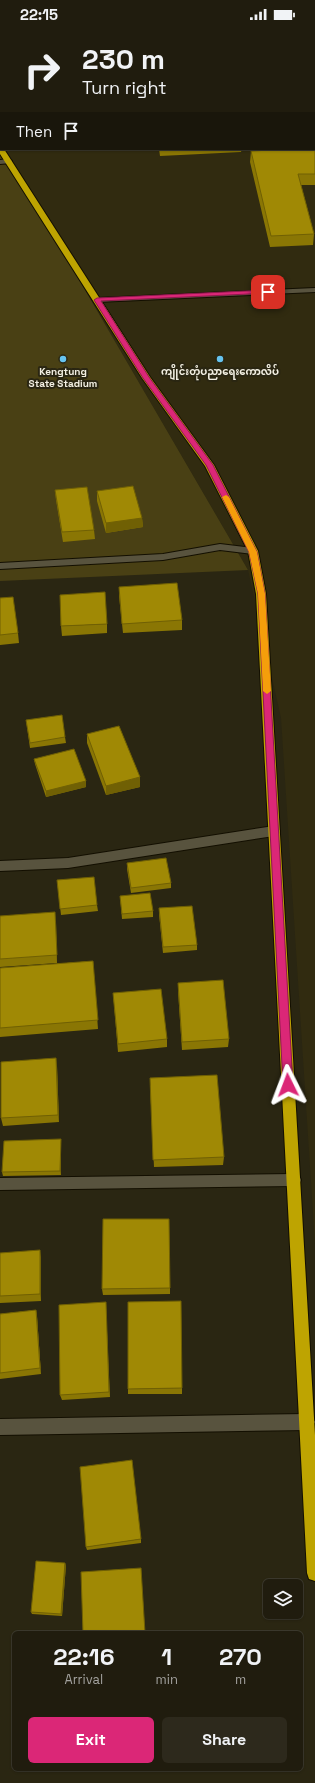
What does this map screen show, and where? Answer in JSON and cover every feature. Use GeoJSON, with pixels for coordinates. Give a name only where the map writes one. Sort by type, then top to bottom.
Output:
{"type":"FeatureCollection","features":[{"type":"Feature","properties":{"kind":"highway"},"geometry":{"type":"LineString","coordinates":[[1,150],[4,162],[97,300],[146,378],[209,465],[253,552],[261,594],[315,1573]]}},
{"type":"Feature","properties":{"kind":"street"},"geometry":{"type":"LineString","coordinates":[[97,300],[315,290]]}},
{"type":"Feature","properties":{"kind":"street"},"geometry":{"type":"LineString","coordinates":[[0,566],[163,557],[220,548],[253,552]]}},
{"type":"Feature","properties":{"kind":"street"},"geometry":{"type":"LineString","coordinates":[[0,866],[68,863],[274,831]]}},
{"type":"Feature","properties":{"kind":"street"},"geometry":{"type":"LineString","coordinates":[[0,1184],[294,1180]]}},
{"type":"Feature","properties":{"kind":"street"},"geometry":{"type":"LineString","coordinates":[[0,1427],[307,1422]]}},
{"type":"Feature","properties":{"kind":"shaded area","name":"Kengtung State Stadium"},"geometry":{"type":"Polygon","coordinates":[[[0,150],[4,150],[248,570],[0,581],[0,150]]]}},
{"type":"Feature","properties":{"kind":"shaded area","name":"ကျိုင်းတုံပညာရေးကောလိပ်"},"geometry":{"type":"Polygon","coordinates":[[[4,150],[315,150],[315,1244],[281,718],[248,570],[4,150]]]}},
{"type":"Feature","properties":{"kind":"building"},"geometry":{"type":"Polygon","coordinates":[[[315,150],[315,174],[298,174],[314,234],[271,236],[251,151],[315,150]]]}},
{"type":"Feature","properties":{"kind":"building"},"geometry":{"type":"Polygon","coordinates":[[[133,486],[142,518],[106,523],[97,491],[133,486]]]}},
{"type":"Feature","properties":{"kind":"building"},"geometry":{"type":"Polygon","coordinates":[[[87,487],[94,530],[62,532],[55,490],[87,487]]]}},
{"type":"Feature","properties":{"kind":"building"},"geometry":{"type":"Polygon","coordinates":[[[177,583],[182,620],[122,624],[119,587],[177,583]]]}},
{"type":"Feature","properties":{"kind":"building"},"geometry":{"type":"Polygon","coordinates":[[[105,592],[107,624],[61,626],[60,595],[105,592]]]}},
{"type":"Feature","properties":{"kind":"building"},"geometry":{"type":"Polygon","coordinates":[[[13,597],[18,633],[0,635],[0,598],[13,597]]]}},
{"type":"Feature","properties":{"kind":"building"},"geometry":{"type":"Polygon","coordinates":[[[62,715],[65,737],[30,743],[26,720],[62,715]]]}},
{"type":"Feature","properties":{"kind":"building"},"geometry":{"type":"Polygon","coordinates":[[[119,726],[140,777],[106,786],[87,734],[119,726]]]}},
{"type":"Feature","properties":{"kind":"building"},"geometry":{"type":"Polygon","coordinates":[[[74,749],[86,781],[46,791],[34,759],[74,749]]]}},
{"type":"Feature","properties":{"kind":"building"},"geometry":{"type":"Polygon","coordinates":[[[166,858],[171,883],[131,888],[127,863],[166,858]]]}},
{"type":"Feature","properties":{"kind":"building"},"geometry":{"type":"Polygon","coordinates":[[[94,877],[97,905],[60,909],[57,880],[94,877]]]}},
{"type":"Feature","properties":{"kind":"building"},"geometry":{"type":"Polygon","coordinates":[[[150,893],[153,911],[122,914],[120,896],[150,893]]]}},
{"type":"Feature","properties":{"kind":"building"},"geometry":{"type":"Polygon","coordinates":[[[192,906],[197,945],[163,947],[159,908],[192,906]]]}},
{"type":"Feature","properties":{"kind":"building"},"geometry":{"type":"Polygon","coordinates":[[[55,912],[57,955],[0,959],[0,916],[55,912]]]}},
{"type":"Feature","properties":{"kind":"building"},"geometry":{"type":"Polygon","coordinates":[[[93,961],[98,1020],[0,1028],[0,968],[93,961]]]}},
{"type":"Feature","properties":{"kind":"building"},"geometry":{"type":"Polygon","coordinates":[[[223,980],[229,1039],[182,1042],[178,983],[223,980]]]}},
{"type":"Feature","properties":{"kind":"building"},"geometry":{"type":"Polygon","coordinates":[[[161,989],[167,1039],[118,1044],[113,993],[161,989]]]}},
{"type":"Feature","properties":{"kind":"building"},"geometry":{"type":"Polygon","coordinates":[[[56,1058],[58,1115],[1,1118],[1,1062],[56,1058]]]}},
{"type":"Feature","properties":{"kind":"building"},"geometry":{"type":"Polygon","coordinates":[[[217,1075],[224,1157],[153,1160],[150,1078],[217,1075]]]}},
{"type":"Feature","properties":{"kind":"building"},"geometry":{"type":"Polygon","coordinates":[[[61,1139],[60,1171],[2,1172],[4,1141],[61,1139]]]}},
{"type":"Feature","properties":{"kind":"building"},"geometry":{"type":"Polygon","coordinates":[[[103,1219],[169,1219],[170,1288],[102,1289],[103,1219]]]}},
{"type":"Feature","properties":{"kind":"building"},"geometry":{"type":"Polygon","coordinates":[[[40,1250],[40,1294],[0,1296],[0,1253],[40,1250]]]}},
{"type":"Feature","properties":{"kind":"building"},"geometry":{"type":"Polygon","coordinates":[[[181,1301],[182,1388],[128,1389],[128,1302],[181,1301]]]}},
{"type":"Feature","properties":{"kind":"building"},"geometry":{"type":"Polygon","coordinates":[[[106,1302],[109,1392],[60,1395],[59,1305],[106,1302]]]}},
{"type":"Feature","properties":{"kind":"building"},"geometry":{"type":"Polygon","coordinates":[[[36,1310],[40,1368],[0,1373],[0,1314],[36,1310]]]}},
{"type":"Feature","properties":{"kind":"building"},"geometry":{"type":"Polygon","coordinates":[[[132,1460],[141,1539],[86,1547],[80,1467],[132,1460]]]}},
{"type":"Feature","properties":{"kind":"building"},"geometry":{"type":"Polygon","coordinates":[[[36,1561],[65,1563],[61,1614],[31,1612],[36,1561]]]}},
{"type":"Feature","properties":{"kind":"building"},"geometry":{"type":"Polygon","coordinates":[[[141,1568],[145,1631],[83,1631],[81,1572],[141,1568]]]}},
{"type":"Feature","properties":{"kind":"slow traffic"},"geometry":{"type":"LineString","coordinates":[[226,497],[253,552],[261,594],[267,691]]}},
{"type":"Feature","properties":{"kind":"place","name":"Kengtung State Stadium"},"geometry":{"type":"Point","coordinates":[63,359]}},
{"type":"Feature","properties":{"kind":"place","name":"ကျိုင်းတုံပညာရေးကောလိပ်"},"geometry":{"type":"Point","coordinates":[220,359]}},
{"type":"Feature","properties":{"kind":"route"},"geometry":{"type":"LineString","coordinates":[[268,292],[97,300],[146,378],[209,465],[253,552],[261,594],[288,1085]]}}]}
